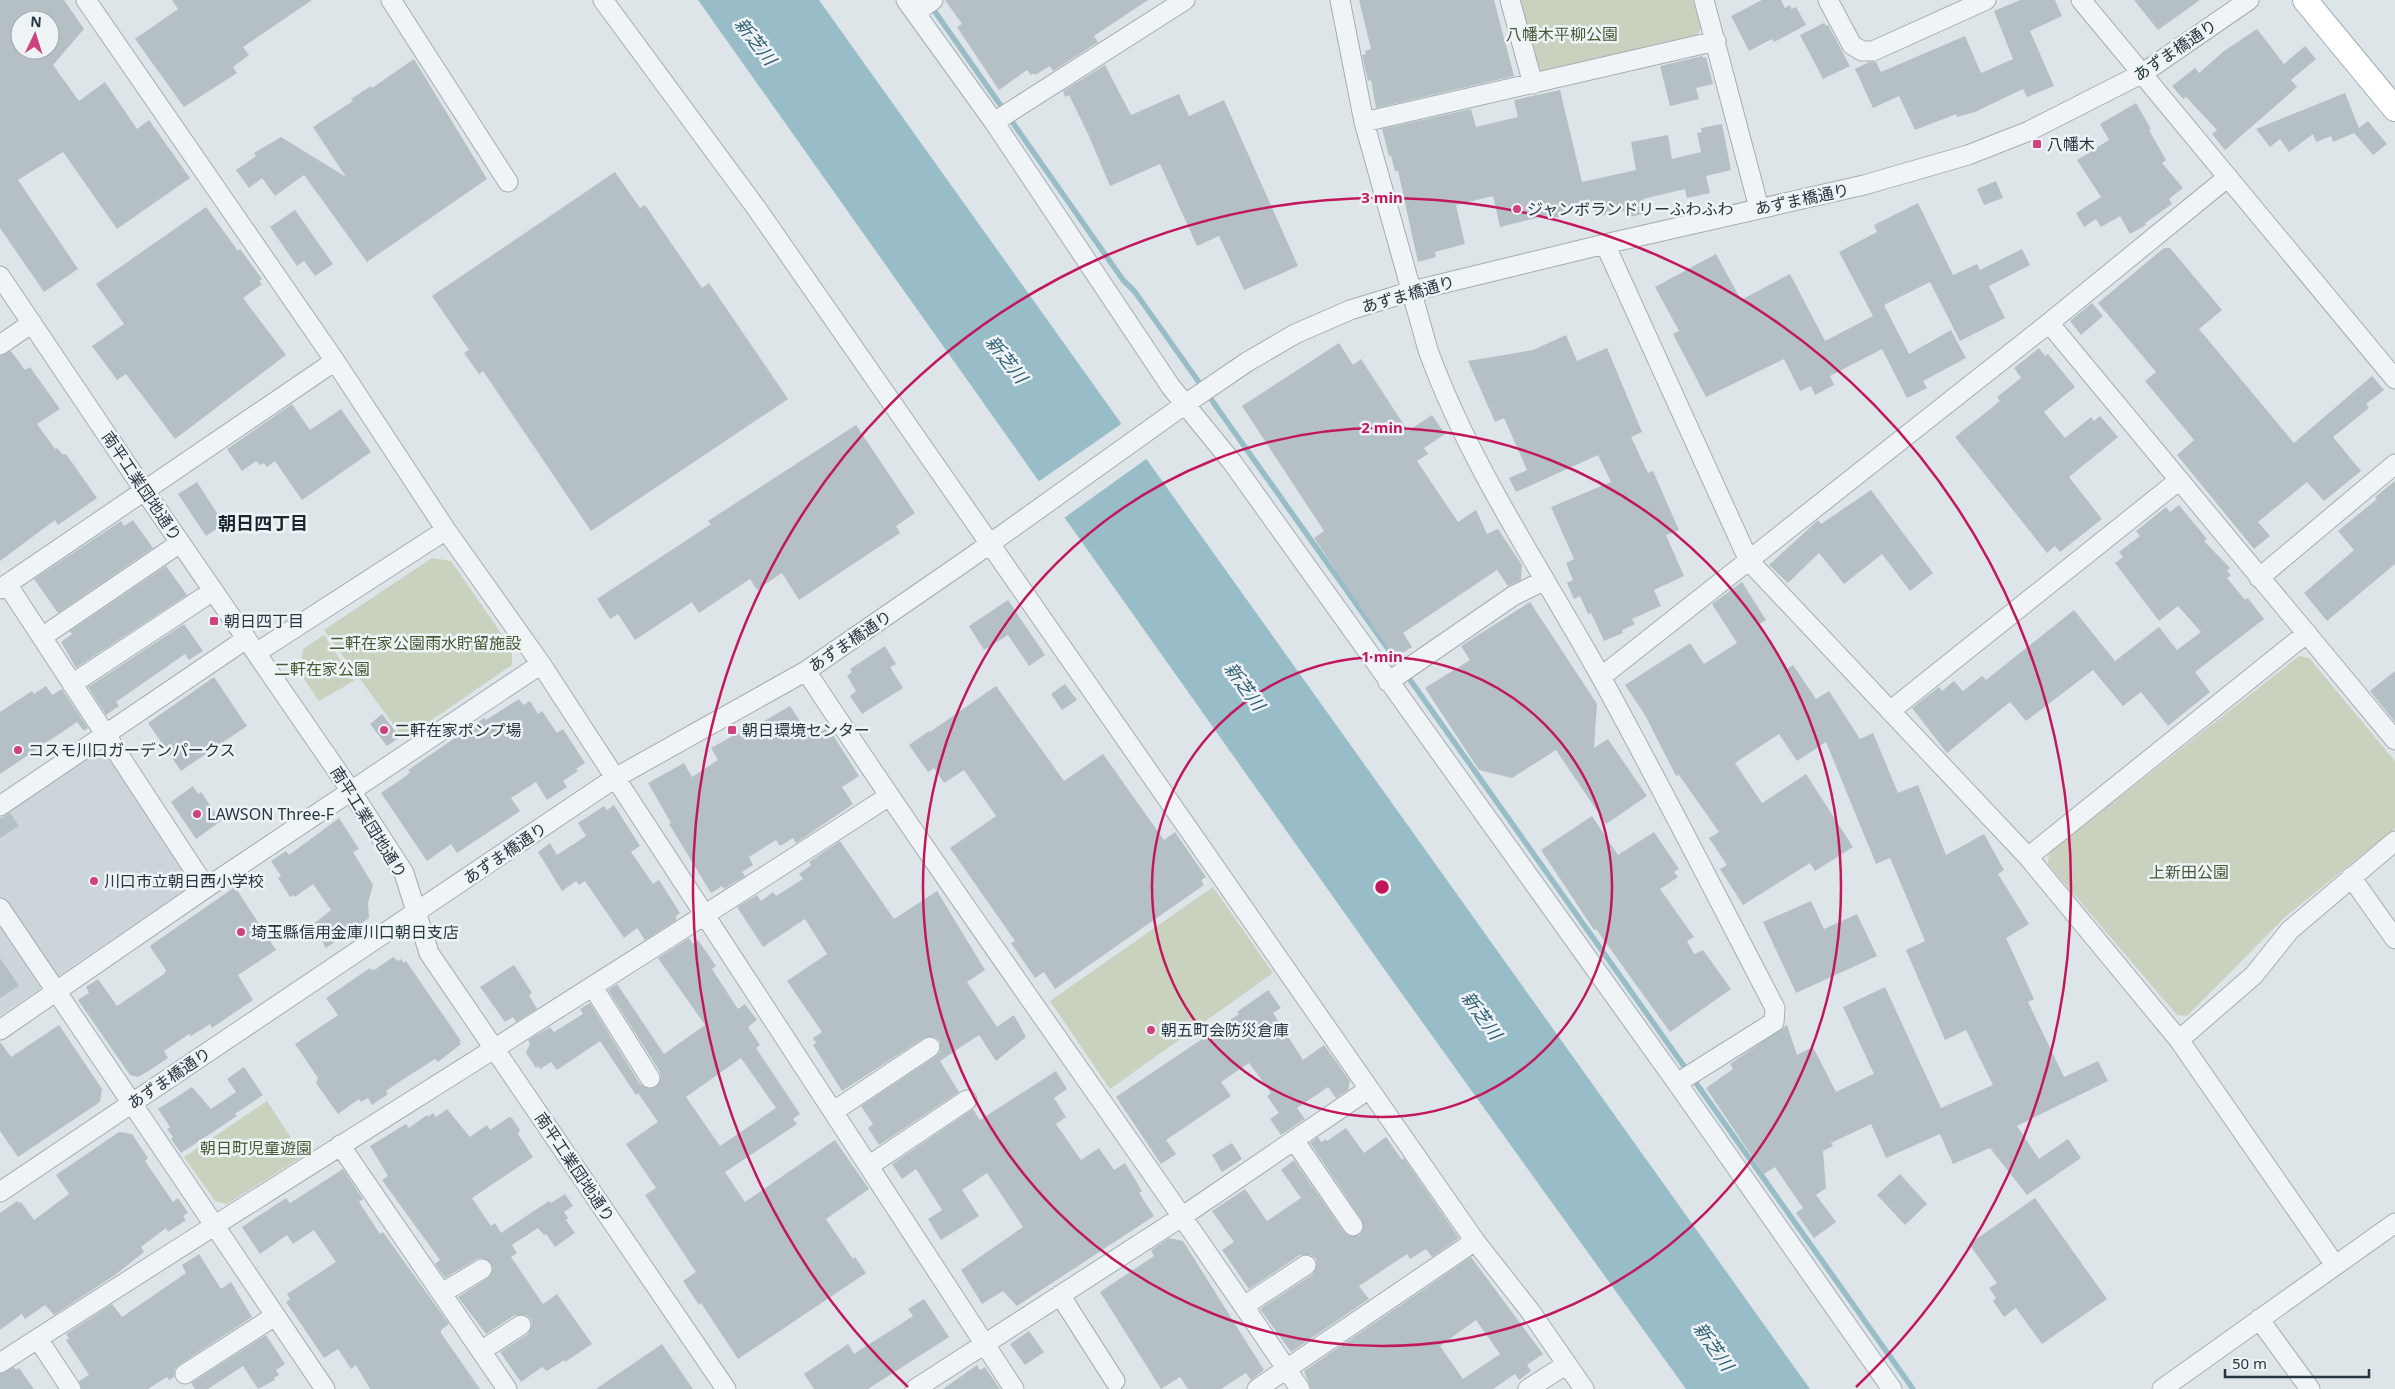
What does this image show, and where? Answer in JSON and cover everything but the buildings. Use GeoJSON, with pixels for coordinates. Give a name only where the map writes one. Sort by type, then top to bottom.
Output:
{"type":"FeatureCollection","features":[{"type":"Feature","properties":{"kind":"main road"},"geometry":{"type":"LineString","coordinates":[[2305,0],[2395,109]]}},
{"type":"Feature","properties":{"kind":"street"},"geometry":{"type":"LineString","coordinates":[[86,0],[335,361],[446,530],[540,664],[870,1165],[1014,1389]]}},
{"type":"Feature","properties":{"kind":"street"},"geometry":{"type":"LineString","coordinates":[[391,0],[508,182]]}},
{"type":"Feature","properties":{"kind":"street"},"geometry":{"type":"LineString","coordinates":[[603,0],[757,209],[1475,1241],[1530,1311],[1584,1389]]}},
{"type":"Feature","properties":{"kind":"street"},"geometry":{"type":"LineString","coordinates":[[933,0],[911,6],[994,122],[1177,410],[1232,462],[1677,1083],[1892,1389]]}},
{"type":"Feature","properties":{"kind":"street"},"geometry":{"type":"LineString","coordinates":[[994,122],[1185,0]]}},
{"type":"Feature","properties":{"kind":"street"},"geometry":{"type":"LineString","coordinates":[[1340,0],[1364,122],[1428,350],[1460,430],[1601,677],[1776,1008],[1774,1022],[1677,1083]]}},
{"type":"Feature","properties":{"kind":"street"},"geometry":{"type":"LineString","coordinates":[[1510,0],[1533,84]]}},
{"type":"Feature","properties":{"kind":"street"},"geometry":{"type":"LineString","coordinates":[[1704,0],[1759,208]]}},
{"type":"Feature","properties":{"kind":"street"},"geometry":{"type":"LineString","coordinates":[[1828,0],[1852,45],[1862,51],[1873,51],[1986,0]]}},
{"type":"Feature","properties":{"kind":"street"},"geometry":{"type":"LineString","coordinates":[[2081,0],[2395,380]]}},
{"type":"Feature","properties":{"kind":"street","name":"あずま橋通り"},"geometry":{"type":"LineString","coordinates":[[0,1192],[615,778],[806,671],[1177,410],[1247,362],[1295,334],[1350,310],[1412,291],[1605,244],[1864,185],[1968,155],[2029,131],[2143,73],[2249,0]]}},
{"type":"Feature","properties":{"kind":"street"},"geometry":{"type":"LineString","coordinates":[[1364,122],[1716,41]]}},
{"type":"Feature","properties":{"kind":"street"},"geometry":{"type":"LineString","coordinates":[[1601,677],[2049,324],[2228,177]]}},
{"type":"Feature","properties":{"kind":"street"},"geometry":{"type":"LineString","coordinates":[[1605,244],[1749,561],[2028,857],[2179,1040],[2335,1265]]}},
{"type":"Feature","properties":{"kind":"street","name":"南平工業団地通り"},"geometry":{"type":"LineString","coordinates":[[4,282],[180,543],[351,791],[404,872],[418,912],[429,953],[726,1389]]}},
{"type":"Feature","properties":{"kind":"street"},"geometry":{"type":"LineString","coordinates":[[0,345],[32,323]]}},
{"type":"Feature","properties":{"kind":"street"},"geometry":{"type":"LineString","coordinates":[[2049,324],[2395,740]]}},
{"type":"Feature","properties":{"kind":"street"},"geometry":{"type":"LineString","coordinates":[[206,888],[42,637],[4,586],[335,361]]}},
{"type":"Feature","properties":{"kind":"street"},"geometry":{"type":"LineString","coordinates":[[2259,578],[2395,464]]}},
{"type":"Feature","properties":{"kind":"street"},"geometry":{"type":"LineString","coordinates":[[1890,711],[2178,481]]}},
{"type":"Feature","properties":{"kind":"street"},"geometry":{"type":"LineString","coordinates":[[0,806],[105,734],[446,530]]}},
{"type":"Feature","properties":{"kind":"street"},"geometry":{"type":"LineString","coordinates":[[42,637],[180,543]]}},
{"type":"Feature","properties":{"kind":"street"},"geometry":{"type":"LineString","coordinates":[[1388,682],[1513,596],[1545,580]]}},
{"type":"Feature","properties":{"kind":"street"},"geometry":{"type":"LineString","coordinates":[[72,684],[213,591]]}},
{"type":"Feature","properties":{"kind":"street"},"geometry":{"type":"LineString","coordinates":[[2028,857],[2307,634]]}},
{"type":"Feature","properties":{"kind":"street"},"geometry":{"type":"LineString","coordinates":[[0,1030],[206,888],[540,664]]}},
{"type":"Feature","properties":{"kind":"street"},"geometry":{"type":"LineString","coordinates":[[806,671],[888,796],[1183,1216],[1300,1389]]}},
{"type":"Feature","properties":{"kind":"street"},"geometry":{"type":"LineString","coordinates":[[0,1363],[340,1145],[706,915],[888,796]]}},
{"type":"Feature","properties":{"kind":"street"},"geometry":{"type":"LineString","coordinates":[[2179,1040],[2254,975],[2290,930],[2395,841]]}},
{"type":"Feature","properties":{"kind":"street"},"geometry":{"type":"LineString","coordinates":[[2351,877],[2395,940]]}},
{"type":"Feature","properties":{"kind":"street"},"geometry":{"type":"LineString","coordinates":[[0,908],[325,1389]]}},
{"type":"Feature","properties":{"kind":"street"},"geometry":{"type":"LineString","coordinates":[[593,987],[650,1078]]}},
{"type":"Feature","properties":{"kind":"street"},"geometry":{"type":"LineString","coordinates":[[834,1111],[930,1047]]}},
{"type":"Feature","properties":{"kind":"street"},"geometry":{"type":"LineString","coordinates":[[915,1389],[1183,1216],[1369,1089]]}},
{"type":"Feature","properties":{"kind":"street"},"geometry":{"type":"LineString","coordinates":[[870,1165],[967,1100]]}},
{"type":"Feature","properties":{"kind":"street"},"geometry":{"type":"LineString","coordinates":[[1294,1140],[1353,1226]]}},
{"type":"Feature","properties":{"kind":"street"},"geometry":{"type":"LineString","coordinates":[[340,1145],[507,1389]]}},
{"type":"Feature","properties":{"kind":"street"},"geometry":{"type":"LineString","coordinates":[[2162,1389],[2395,1223]]}},
{"type":"Feature","properties":{"kind":"street"},"geometry":{"type":"LineString","coordinates":[[1257,1389],[1475,1241]]}},
{"type":"Feature","properties":{"kind":"street"},"geometry":{"type":"LineString","coordinates":[[1244,1306],[1306,1265]]}},
{"type":"Feature","properties":{"kind":"street"},"geometry":{"type":"LineString","coordinates":[[442,1293],[482,1269]]}},
{"type":"Feature","properties":{"kind":"street"},"geometry":{"type":"LineString","coordinates":[[1060,1295],[1114,1381]]}},
{"type":"Feature","properties":{"kind":"street"},"geometry":{"type":"LineString","coordinates":[[186,1374],[275,1316]]}},
{"type":"Feature","properties":{"kind":"street"},"geometry":{"type":"LineString","coordinates":[[2260,1319],[2310,1389]]}},
{"type":"Feature","properties":{"kind":"street"},"geometry":{"type":"LineString","coordinates":[[481,1351],[521,1325]]}},
{"type":"Feature","properties":{"kind":"street"},"geometry":{"type":"LineString","coordinates":[[38,1339],[71,1389]]}},
{"type":"Feature","properties":{"kind":"street"},"geometry":{"type":"LineString","coordinates":[[1528,1389],[1567,1364]]}},
{"type":"Feature","properties":{"kind":"shaded area","name":"川口市立朝日西小学校"},"geometry":{"type":"Polygon","coordinates":[[[97,750],[109,752],[188,874],[187,888],[0,1016],[0,816],[97,750]]]}},
{"type":"Feature","properties":{"kind":"green space","name":"八幡木平柳公園"},"geometry":{"type":"Polygon","coordinates":[[[1517,0],[1693,0],[1701,28],[1697,36],[1544,72],[1537,68],[1517,0]]]}},
{"type":"Feature","properties":{"kind":"green space","name":"二軒在家公園雨水貯留施設"},"geometry":{"type":"Polygon","coordinates":[[[432,558],[451,561],[512,649],[512,665],[404,739],[324,630],[432,558]]]}},
{"type":"Feature","properties":{"kind":"green space","name":"二軒在家公園"},"geometry":{"type":"Polygon","coordinates":[[[324,635],[354,681],[319,701],[300,673],[303,649],[324,635]]]}},
{"type":"Feature","properties":{"kind":"green space","name":"上新田公園"},"geometry":{"type":"Polygon","coordinates":[[[2299,656],[2309,658],[2395,761],[2395,828],[2285,917],[2187,1016],[2177,1015],[2048,864],[2049,853],[2299,656]]]}},
{"type":"Feature","properties":{"kind":"green space"},"geometry":{"type":"Polygon","coordinates":[[[1213,887],[1273,973],[1110,1089],[1050,1001],[1213,887]]]}},
{"type":"Feature","properties":{"kind":"green space","name":"朝日町児童遊園"},"geometry":{"type":"Polygon","coordinates":[[[267,1101],[303,1156],[227,1204],[215,1201],[184,1157],[267,1101]]]}},
{"type":"Feature","properties":{"kind":"water","name":"新芝川"},"geometry":{"type":"Polygon","coordinates":[[[698,0],[819,0],[1810,1389],[1686,1389],[1392,980],[698,0]]]}},
{"type":"Feature","properties":{"kind":"pier"},"geometry":{"type":"Polygon","coordinates":[[[1124,422],[1149,457],[1064,518],[1038,482],[1124,422]]]}},
{"type":"Feature","properties":{"kind":"waterway"},"geometry":{"type":"LineString","coordinates":[[931,6],[1123,280],[1135,292],[1913,1389]]}},
{"type":"Feature","properties":{"kind":"place","name":"八幡木"},"geometry":{"type":"Point","coordinates":[2037,144]}},
{"type":"Feature","properties":{"kind":"place","name":"ジャンボランドリーふわふわ"},"geometry":{"type":"Point","coordinates":[1517,209]}},
{"type":"Feature","properties":{"kind":"place","name":"朝日四丁目"},"geometry":{"type":"Point","coordinates":[214,621]}},
{"type":"Feature","properties":{"kind":"place","name":"二軒在家ポンプ場"},"geometry":{"type":"Point","coordinates":[384,730]}},
{"type":"Feature","properties":{"kind":"place","name":"朝日環境センター"},"geometry":{"type":"Point","coordinates":[732,730]}},
{"type":"Feature","properties":{"kind":"place","name":"コスモ川口ガーデンパークス"},"geometry":{"type":"Point","coordinates":[18,750]}},
{"type":"Feature","properties":{"kind":"place","name":"LAWSON Three-F"},"geometry":{"type":"Point","coordinates":[197,814]}},
{"type":"Feature","properties":{"kind":"place","name":"川口市立朝日西小学校"},"geometry":{"type":"Point","coordinates":[94,881]}},
{"type":"Feature","properties":{"kind":"place","name":"埼玉縣信用金庫川口朝日支店"},"geometry":{"type":"Point","coordinates":[241,932]}},
{"type":"Feature","properties":{"kind":"place","name":"朝五町会防災倉庫"},"geometry":{"type":"Point","coordinates":[1151,1030]}},
{"type":"Feature","properties":{"kind":"district","name":"朝日四丁目"},"geometry":{"type":"Point","coordinates":[263,523]}}]}
